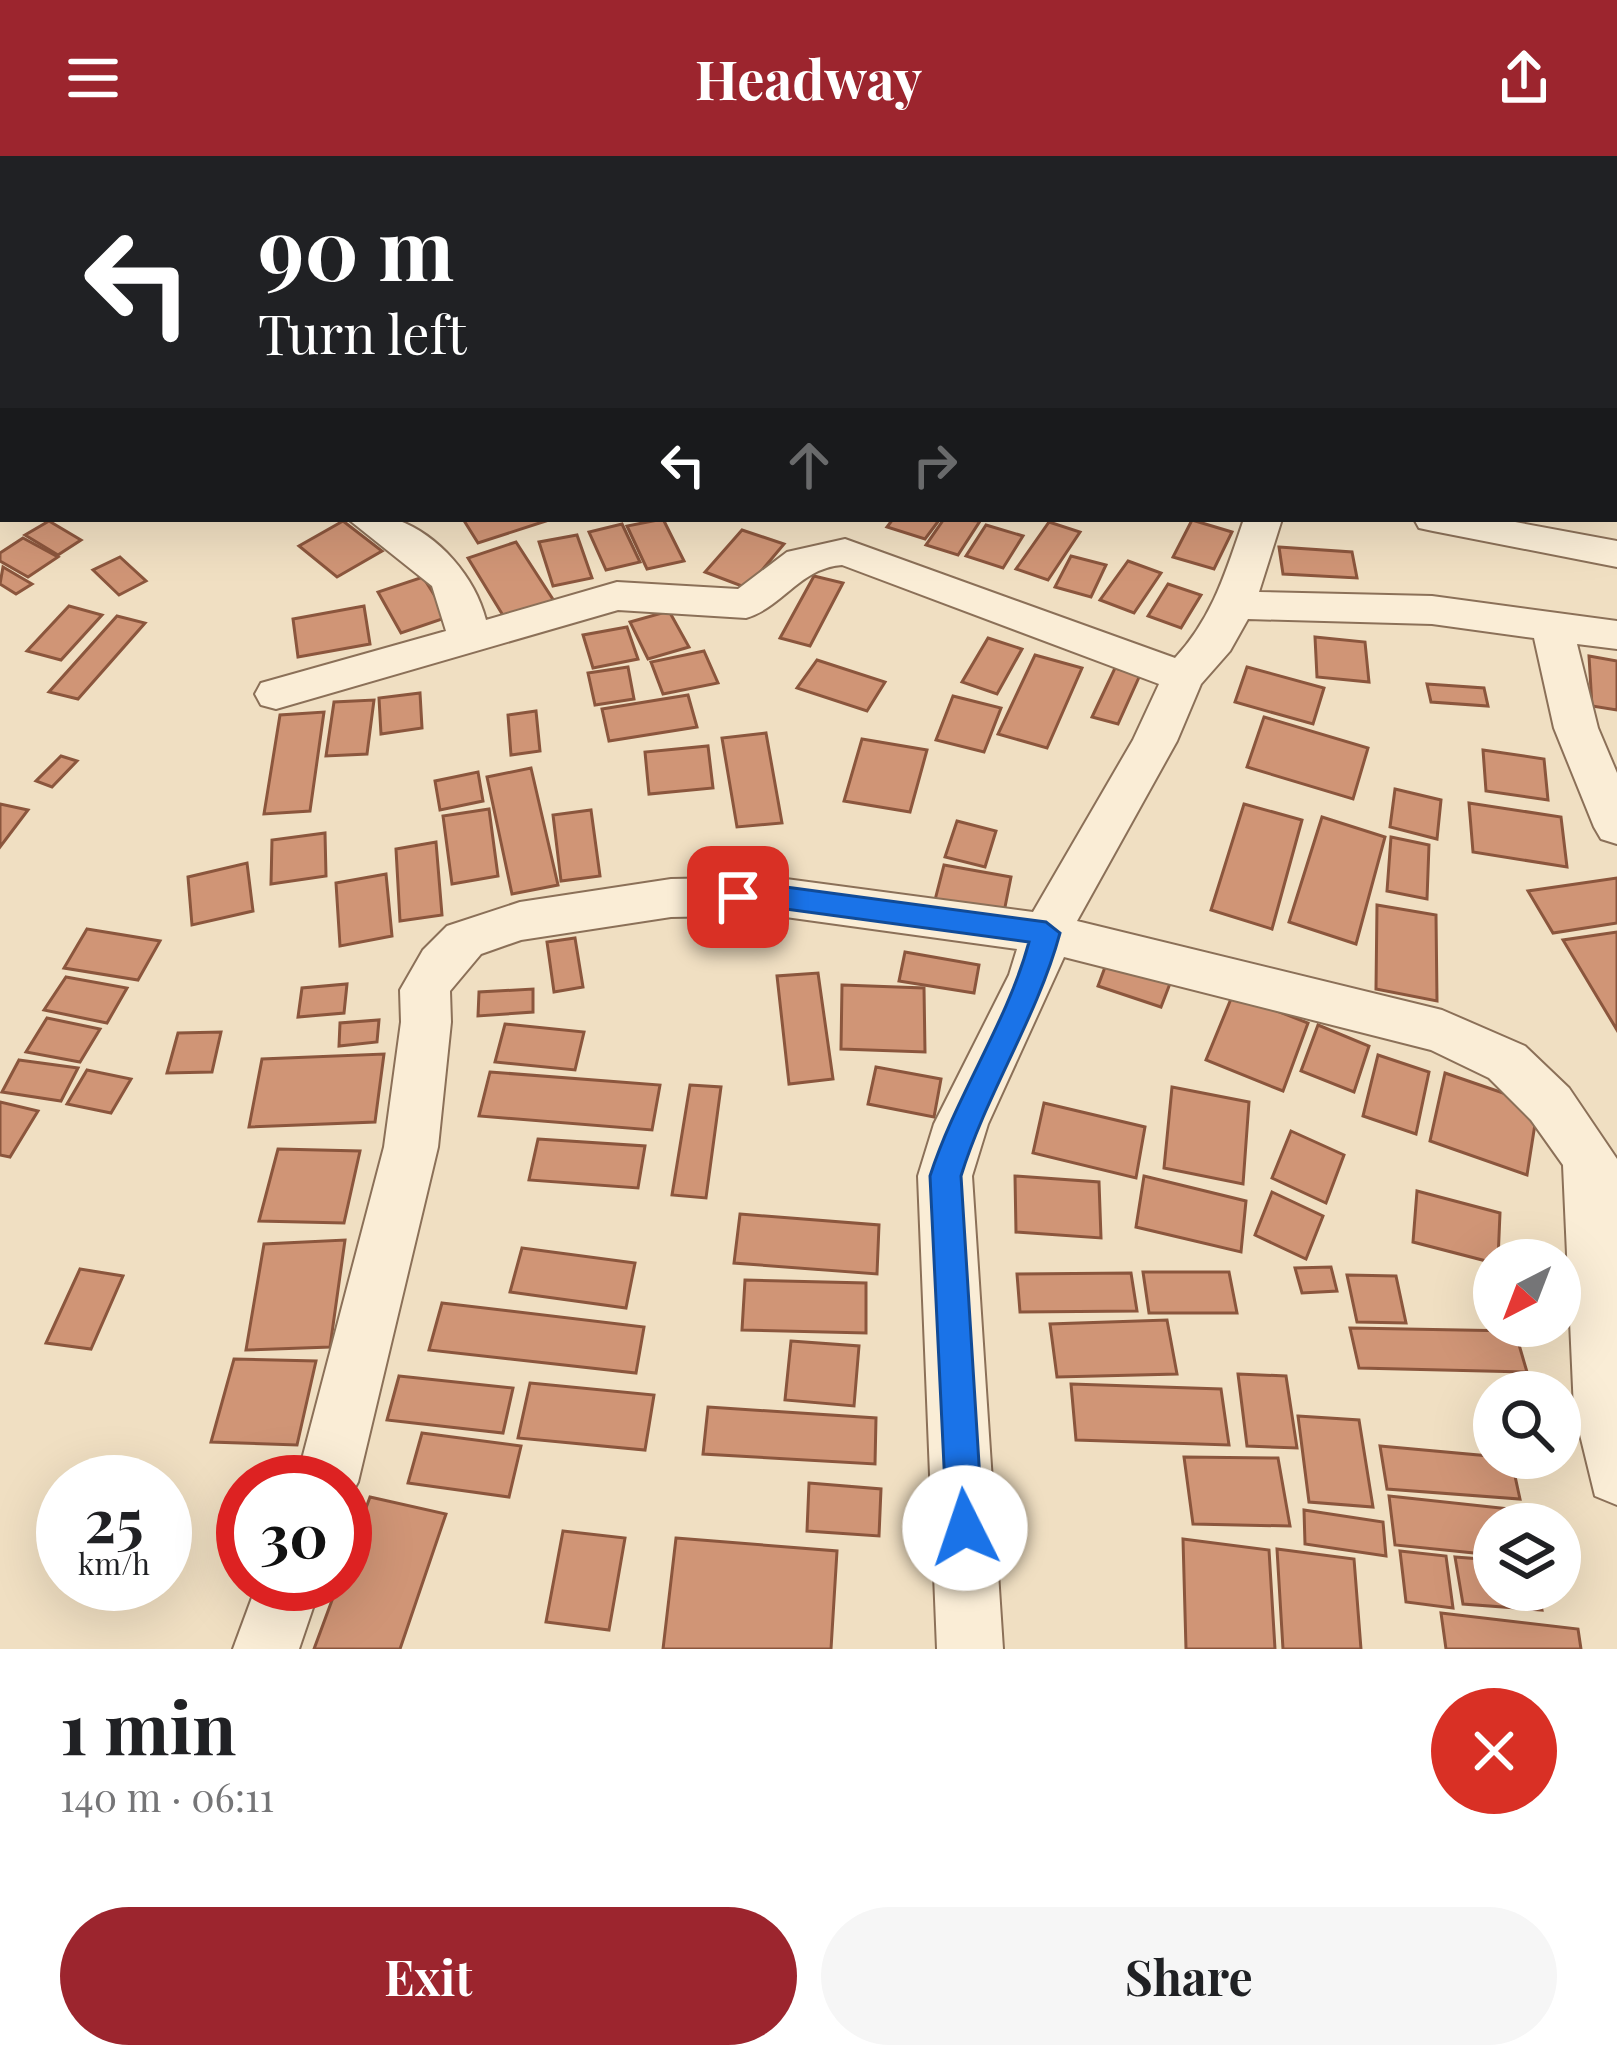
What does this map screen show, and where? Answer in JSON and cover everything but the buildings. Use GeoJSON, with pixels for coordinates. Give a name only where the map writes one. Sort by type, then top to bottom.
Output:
{"type":"FeatureCollection","features":[{"type":"Feature","properties":{"kind":"street"},"geometry":{"type":"LineString","coordinates":[[371,522],[449,576],[464,602],[468,637]]}},
{"type":"Feature","properties":{"kind":"street"},"geometry":{"type":"LineString","coordinates":[[970,1649],[945,1176],[962,1124],[1034,975],[1046,933],[1155,741],[1183,677],[1215,641],[1235,605],[1262,522]]}},
{"type":"Feature","properties":{"kind":"street"},"geometry":{"type":"LineString","coordinates":[[1448,522],[1617,554]]}},
{"type":"Feature","properties":{"kind":"street"},"geometry":{"type":"LineString","coordinates":[[276,694],[468,637],[590,608],[617,596],[746,604],[798,559],[845,552],[1183,677]]}},
{"type":"Feature","properties":{"kind":"street"},"geometry":{"type":"LineString","coordinates":[[1235,605],[1432,610],[1617,635]]}},
{"type":"Feature","properties":{"kind":"street"},"geometry":{"type":"LineString","coordinates":[[1551,623],[1576,728],[1617,827]]}},
{"type":"Feature","properties":{"kind":"street"},"geometry":{"type":"LineString","coordinates":[[334,1455],[411,1147],[426,1022],[424,990],[440,964],[464,940],[520,921],[671,898],[771,896],[1046,933],[1442,1031],[1481,1046],[1529,1079],[1590,1159],[1604,1410],[1617,1474]]}},
{"type":"Feature","properties":{"kind":"street"},"geometry":{"type":"LineString","coordinates":[[266,1649],[279,1611]]}},
{"type":"Feature","properties":{"kind":"route"},"geometry":{"type":"LineString","coordinates":[[738,897],[771,896],[1046,933],[1034,975],[962,1124],[945,1176],[965,1528]]}}]}
